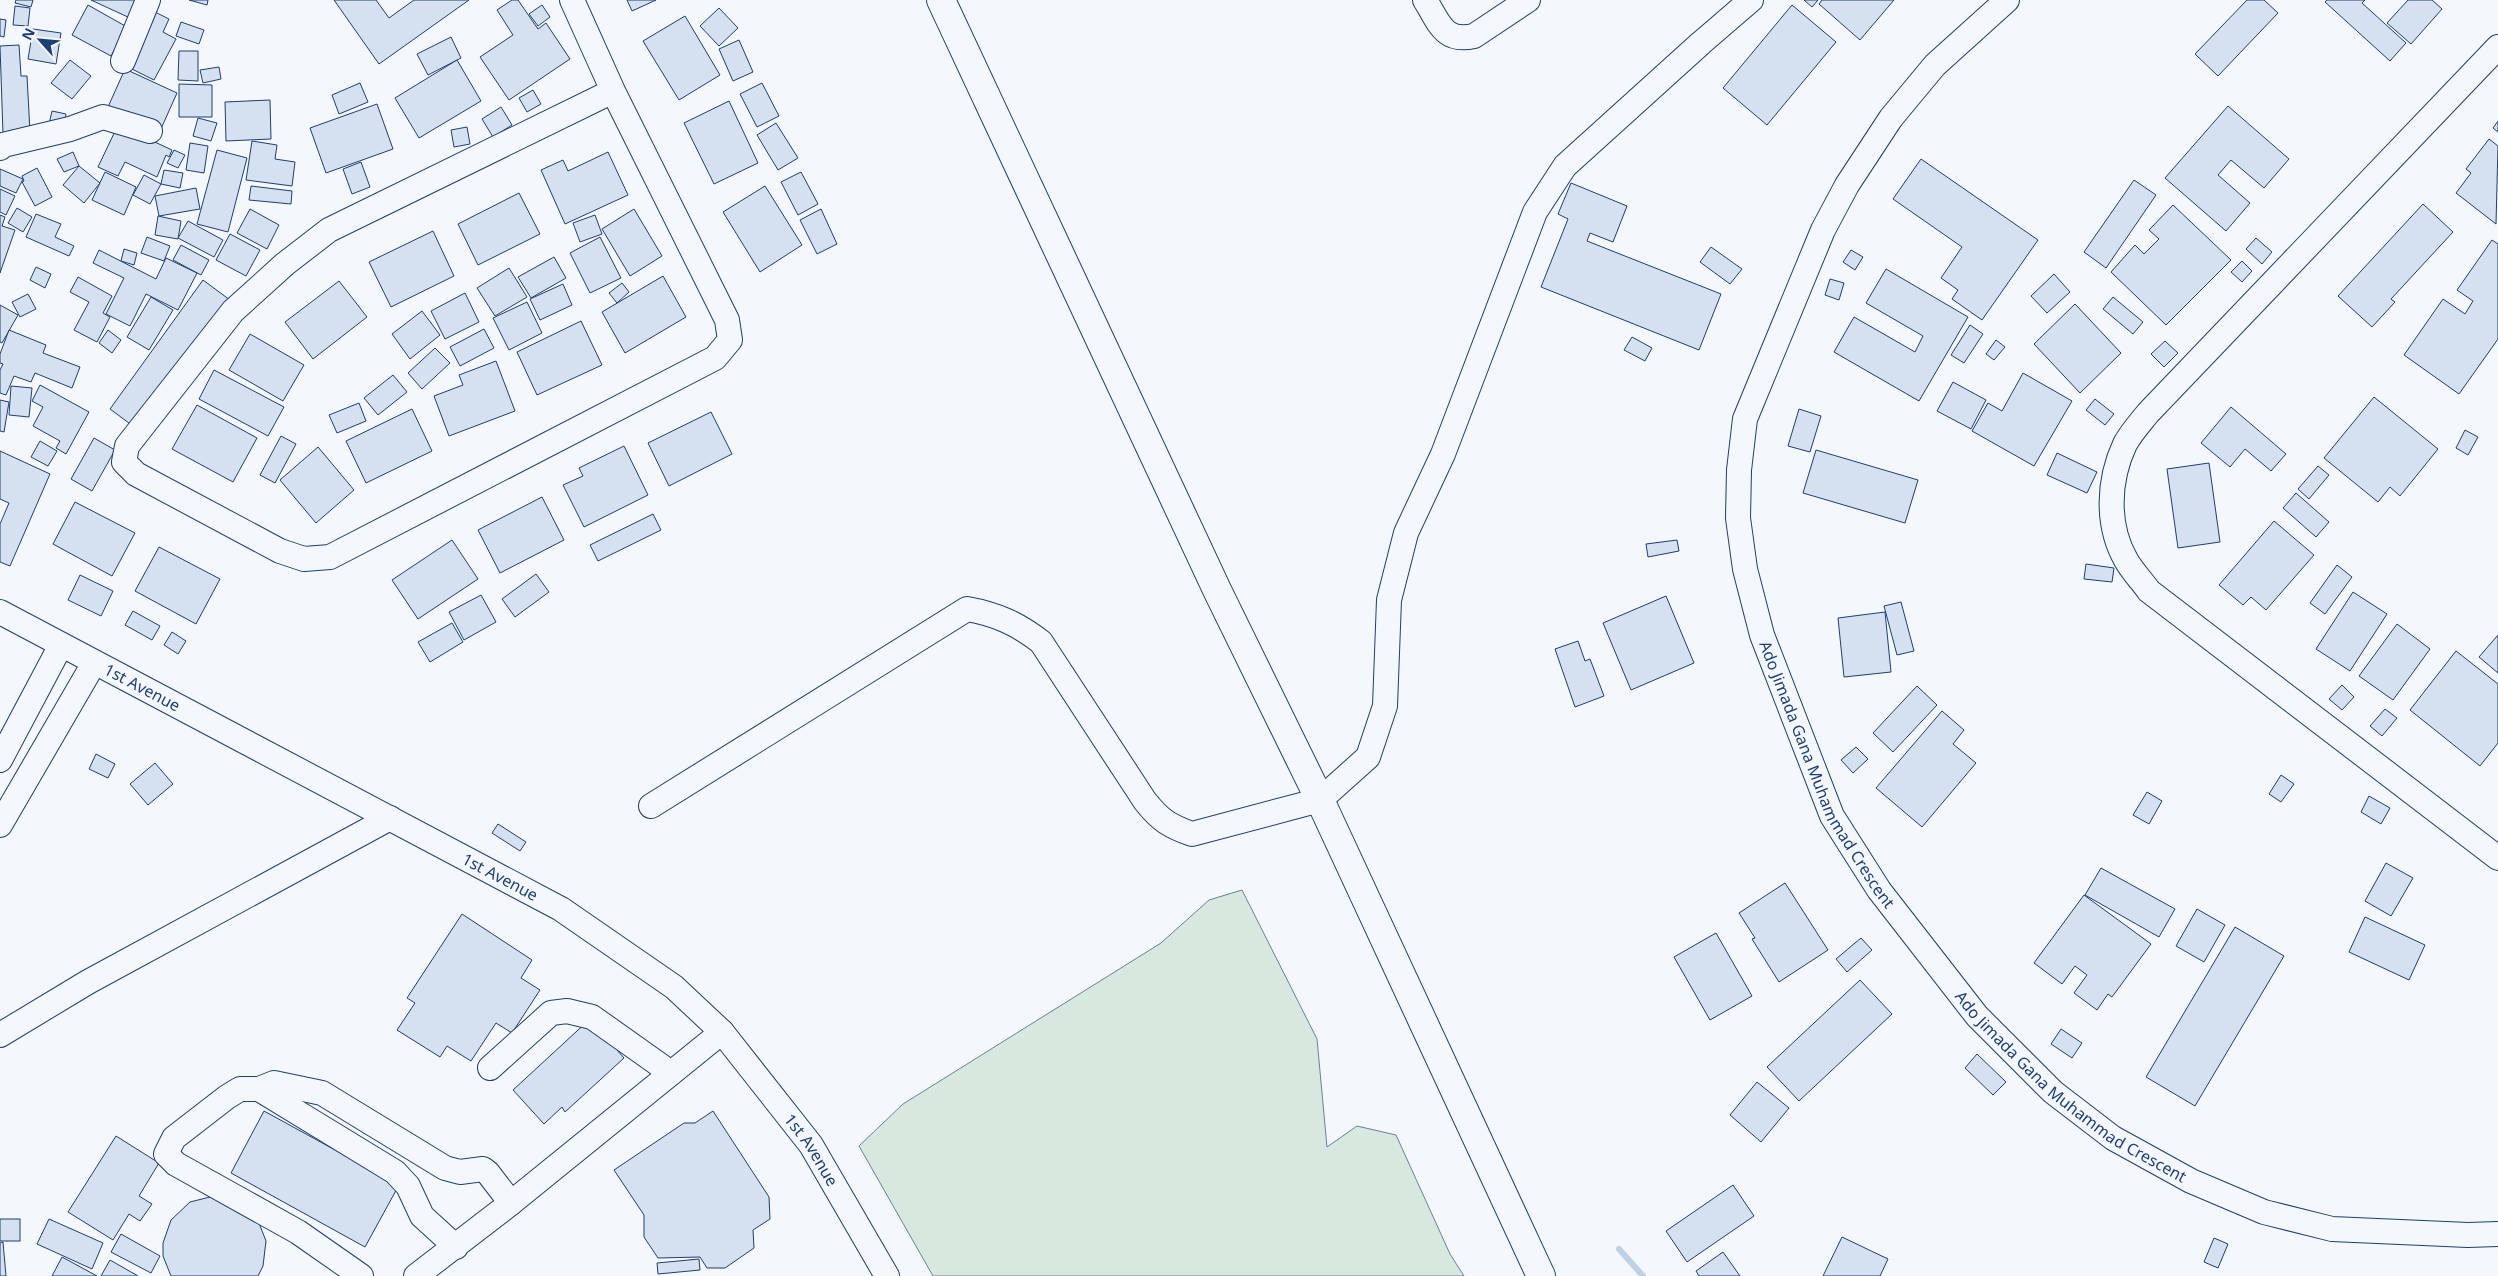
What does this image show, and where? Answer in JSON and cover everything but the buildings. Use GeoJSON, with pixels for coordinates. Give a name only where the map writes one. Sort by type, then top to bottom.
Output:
{"type":"FeatureCollection","features":[{"type":"Feature","properties":{"kind":"main road"},"geometry":{"type":"LineString","coordinates":[[941,0],[1218,592],[1320,800],[1542,1276]]}},
{"type":"Feature","properties":{"kind":"street"},"geometry":{"type":"LineString","coordinates":[[123,61],[148,0]]}},
{"type":"Feature","properties":{"kind":"street"},"geometry":{"type":"LineString","coordinates":[[572,0],[613,91],[727,320],[730,340],[716,358],[330,557],[304,559],[280,551],[136,474],[124,462],[127,446],[233,311],[285,264],[330,230],[613,91]]}},
{"type":"Feature","properties":{"kind":"street"},"geometry":{"type":"LineString","coordinates":[[1425,0],[1447,34],[1454,38],[1474,36],[1528,0]]}},
{"type":"Feature","properties":{"kind":"street"},"geometry":{"type":"LineString","coordinates":[[652,806],[967,609],[991,613],[1023,628],[1041,642],[1145,801],[1158,818],[1175,828],[1192,834],[1320,800],[1368,757],[1385,706],[1389,600],[1406,533],[1443,454],[1535,212],[1566,166],[1701,42],[1751,0]]}},
{"type":"Feature","properties":{"kind":"street","name":"Ado Jimada Gana Muhammad Crescent"},"geometry":{"type":"LineString","coordinates":[[2006,0],[1935,65],[1891,118],[1848,185],[1823,230],[1745,418],[1739,470],[1738,518],[1745,570],[1762,635],[1832,816],[1879,890],[1976,1016],[2053,1092],[2113,1138],[2191,1181],[2264,1212],[2332,1228],[2468,1235],[2498,1234]]}},
{"type":"Feature","properties":{"kind":"street"},"geometry":{"type":"LineString","coordinates":[[2498,47],[2148,412],[2126,442],[2122,451],[2116,468],[2111,502],[2112,517],[2118,542],[2126,560],[2149,591],[2498,858]]}},
{"type":"Feature","properties":{"kind":"street"},"geometry":{"type":"LineString","coordinates":[[0,148],[3,145],[28,138],[70,130],[103,117],[150,131]]}},
{"type":"Feature","properties":{"kind":"street","name":"1st Avenue"},"geometry":{"type":"LineString","coordinates":[[0,612],[561,909],[674,987],[722,1032],[811,1145],[888,1276]]}},
{"type":"Feature","properties":{"kind":"street"},"geometry":{"type":"LineString","coordinates":[[0,760],[9,722],[61,645]]}},
{"type":"Feature","properties":{"kind":"street"},"geometry":{"type":"LineString","coordinates":[[0,825],[94,663]]}},
{"type":"Feature","properties":{"kind":"street"},"geometry":{"type":"LineString","coordinates":[[0,1035],[88,982],[390,818]]}},
{"type":"Feature","properties":{"kind":"street"},"geometry":{"type":"LineString","coordinates":[[490,1068],[550,1013],[567,1010],[592,1017],[671,1073]]}},
{"type":"Feature","properties":{"kind":"street"},"geometry":{"type":"LineString","coordinates":[[416,1276],[511,1203],[722,1032]]}},
{"type":"Feature","properties":{"kind":"street"},"geometry":{"type":"LineString","coordinates":[[361,1276],[298,1232],[176,1164],[166,1154],[174,1138],[226,1097],[240,1089],[259,1089],[274,1083],[322,1093],[445,1168],[460,1172],[483,1169],[511,1203]]}},
{"type":"Feature","properties":{"kind":"street"},"geometry":{"type":"LineString","coordinates":[[259,1089],[395,1172],[408,1186],[422,1216],[456,1246]]}},
{"type":"Feature","properties":{"kind":"shaded area"},"geometry":{"type":"Polygon","coordinates":[[[1242,890],[1317,1039],[1327,1147],[1357,1126],[1396,1135],[1450,1254],[1464,1276],[933,1276],[859,1146],[903,1104],[1161,943],[1209,900],[1242,890]]]}},
{"type":"Feature","properties":{"kind":"waterway"},"geometry":{"type":"LineString","coordinates":[[1619,1249],[1643,1276]]}}]}
